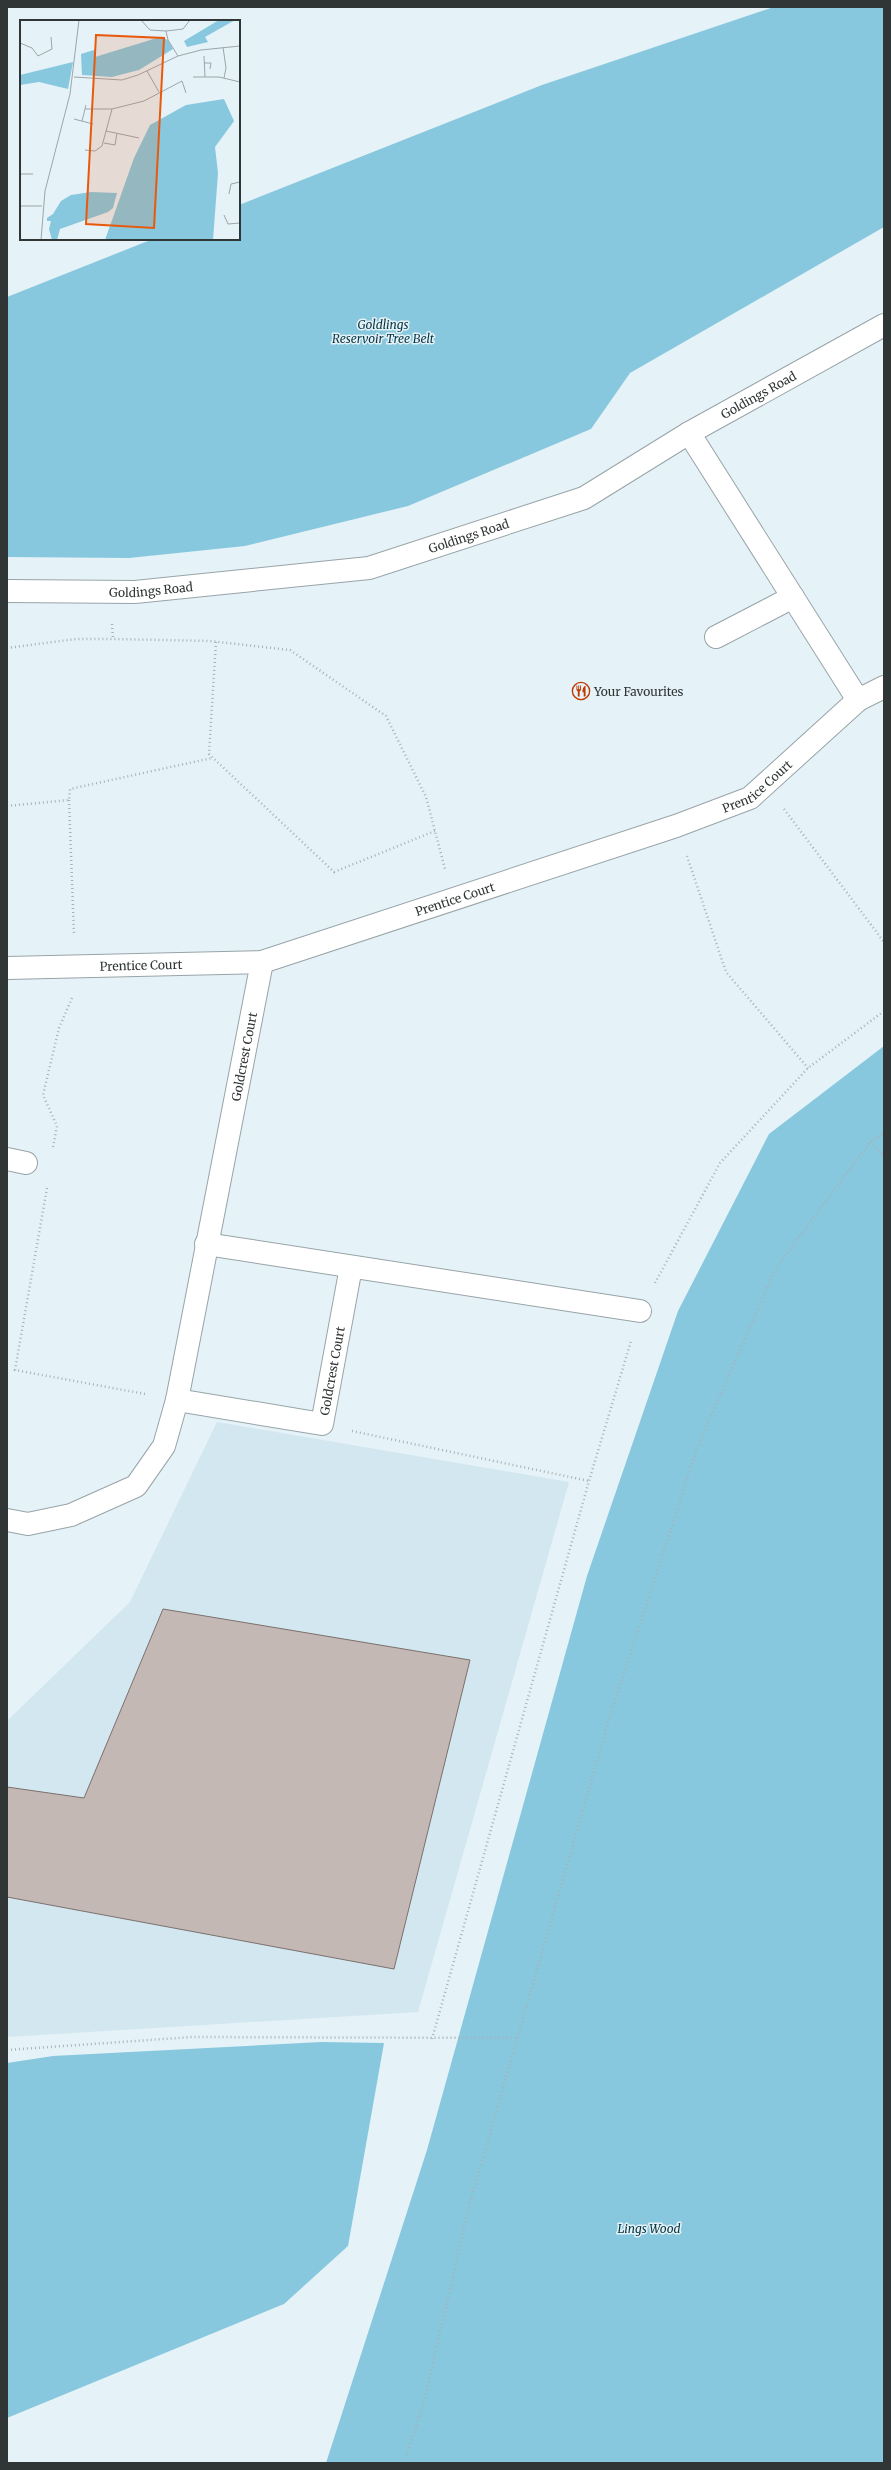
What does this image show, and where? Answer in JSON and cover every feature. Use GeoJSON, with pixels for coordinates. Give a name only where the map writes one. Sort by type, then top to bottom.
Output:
{"type":"FeatureCollection","features":[{"type":"Feature","properties":{"kind":"street","name":"Goldings Road"},"geometry":{"type":"LineString","coordinates":[[7,591],[135,592],[369,568],[584,498],[689,433],[884,325]]}},
{"type":"Feature","properties":{"kind":"street"},"geometry":{"type":"LineString","coordinates":[[689,433],[858,700]]}},
{"type":"Feature","properties":{"kind":"street"},"geometry":{"type":"LineString","coordinates":[[716,636],[793,597]]}},
{"type":"Feature","properties":{"kind":"street","name":"Prentice Court"},"geometry":{"type":"LineString","coordinates":[[7,968],[262,962],[676,826],[750,798],[858,700],[884,687]]}},
{"type":"Feature","properties":{"kind":"street","name":"Goldcrest Court"},"geometry":{"type":"LineString","coordinates":[[7,1520],[28,1524],[71,1515],[136,1486],[164,1446],[177,1400],[206,1244],[262,962]]}},
{"type":"Feature","properties":{"kind":"street"},"geometry":{"type":"LineString","coordinates":[[206,1244],[640,1311]]}},
{"type":"Feature","properties":{"kind":"street","name":"Goldcrest Court"},"geometry":{"type":"LineString","coordinates":[[177,1400],[322,1424],[351,1267]]}},
{"type":"Feature","properties":{"kind":"path"},"geometry":{"type":"LineString","coordinates":[[7,648],[76,640],[216,642],[290,650],[386,716],[426,797],[453,899]]}},
{"type":"Feature","properties":{"kind":"path"},"geometry":{"type":"LineString","coordinates":[[216,642],[209,754],[334,872],[435,831]]}},
{"type":"Feature","properties":{"kind":"path"},"geometry":{"type":"LineString","coordinates":[[53,1148],[57,1126],[43,1095],[59,1028],[73,998],[75,966],[69,800],[70,788],[213,757]]}},
{"type":"Feature","properties":{"kind":"path"},"geometry":{"type":"LineString","coordinates":[[762,787],[789,815],[884,942]]}},
{"type":"Feature","properties":{"kind":"path"},"geometry":{"type":"LineString","coordinates":[[7,806],[69,800]]}},
{"type":"Feature","properties":{"kind":"path"},"geometry":{"type":"LineString","coordinates":[[676,826],[726,972],[808,1068]]}},
{"type":"Feature","properties":{"kind":"path"},"geometry":{"type":"LineString","coordinates":[[432,2038],[589,1481],[640,1311],[720,1163],[808,1068],[884,1011]]}},
{"type":"Feature","properties":{"kind":"path"},"geometry":{"type":"LineString","coordinates":[[404,2463],[424,2402],[468,2210],[607,1726],[697,1448],[776,1268],[870,1142],[884,1134]]}},
{"type":"Feature","properties":{"kind":"path"},"geometry":{"type":"LineString","coordinates":[[870,1142],[884,1155]]}},
{"type":"Feature","properties":{"kind":"path"},"geometry":{"type":"LineString","coordinates":[[47,1187],[15,1370],[177,1400]]}},
{"type":"Feature","properties":{"kind":"path"},"geometry":{"type":"LineString","coordinates":[[322,1424],[589,1481]]}},
{"type":"Feature","properties":{"kind":"path"},"geometry":{"type":"LineString","coordinates":[[7,2050],[192,2037],[518,2038]]}},
{"type":"Feature","properties":{"kind":"shaded area"},"geometry":{"type":"Polygon","coordinates":[[[217,1422],[569,1482],[418,2012],[7,2037],[7,1721],[130,1602],[217,1422]]]}},
{"type":"Feature","properties":{"kind":"green space","name":"Goldlings Reservoir Tree Belt"},"geometry":{"type":"Polygon","coordinates":[[[774,7],[884,7],[884,227],[630,373],[591,429],[408,506],[245,546],[129,558],[7,557],[7,297],[150,240],[240,240],[240,205],[542,85],[774,7]]]}},
{"type":"Feature","properties":{"kind":"green space","name":"Lings Wood"},"geometry":{"type":"Polygon","coordinates":[[[884,1046],[884,2463],[326,2463],[427,2150],[587,1576],[678,1311],[769,1134],[884,1046]]]}},
{"type":"Feature","properties":{"kind":"green space"},"geometry":{"type":"Polygon","coordinates":[[[321,2042],[384,2043],[348,2246],[284,2304],[7,2418],[7,2063],[53,2056],[321,2042]]]}},
{"type":"Feature","properties":{"kind":"building"},"geometry":{"type":"Polygon","coordinates":[[[163,1609],[470,1660],[394,1969],[7,1897],[7,1787],[84,1798],[163,1609]]]}},
{"type":"Feature","properties":{"kind":"place","name":"Your Favourites"},"geometry":{"type":"Point","coordinates":[581,691]}}]}
